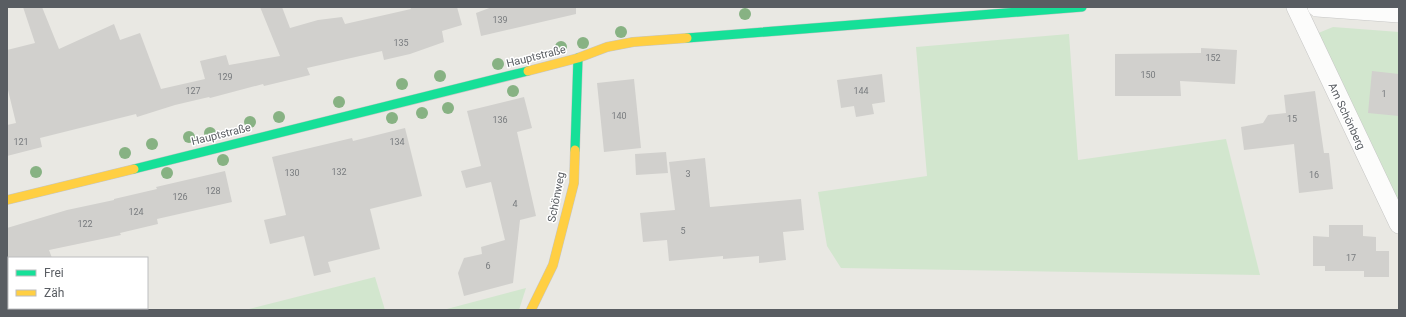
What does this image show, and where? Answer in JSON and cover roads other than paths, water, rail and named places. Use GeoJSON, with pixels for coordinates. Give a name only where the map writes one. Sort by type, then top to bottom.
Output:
{"type":"FeatureCollection","features":[{"type":"Feature","properties":{"kind":"street","name":"Hauptstraße"},"geometry":{"type":"LineString","coordinates":[[7,200],[578,58],[607,48],[633,42],[1082,7]]}},
{"type":"Feature","properties":{"kind":"street","name":"Am Schönberg"},"geometry":{"type":"LineString","coordinates":[[1296,7],[1399,224]]}},
{"type":"Feature","properties":{"kind":"street"},"geometry":{"type":"LineString","coordinates":[[1316,7],[1399,13]]}},
{"type":"Feature","properties":{"kind":"street","name":"Schönweg"},"geometry":{"type":"LineString","coordinates":[[531,310],[553,265],[574,183],[578,58]]}}]}
